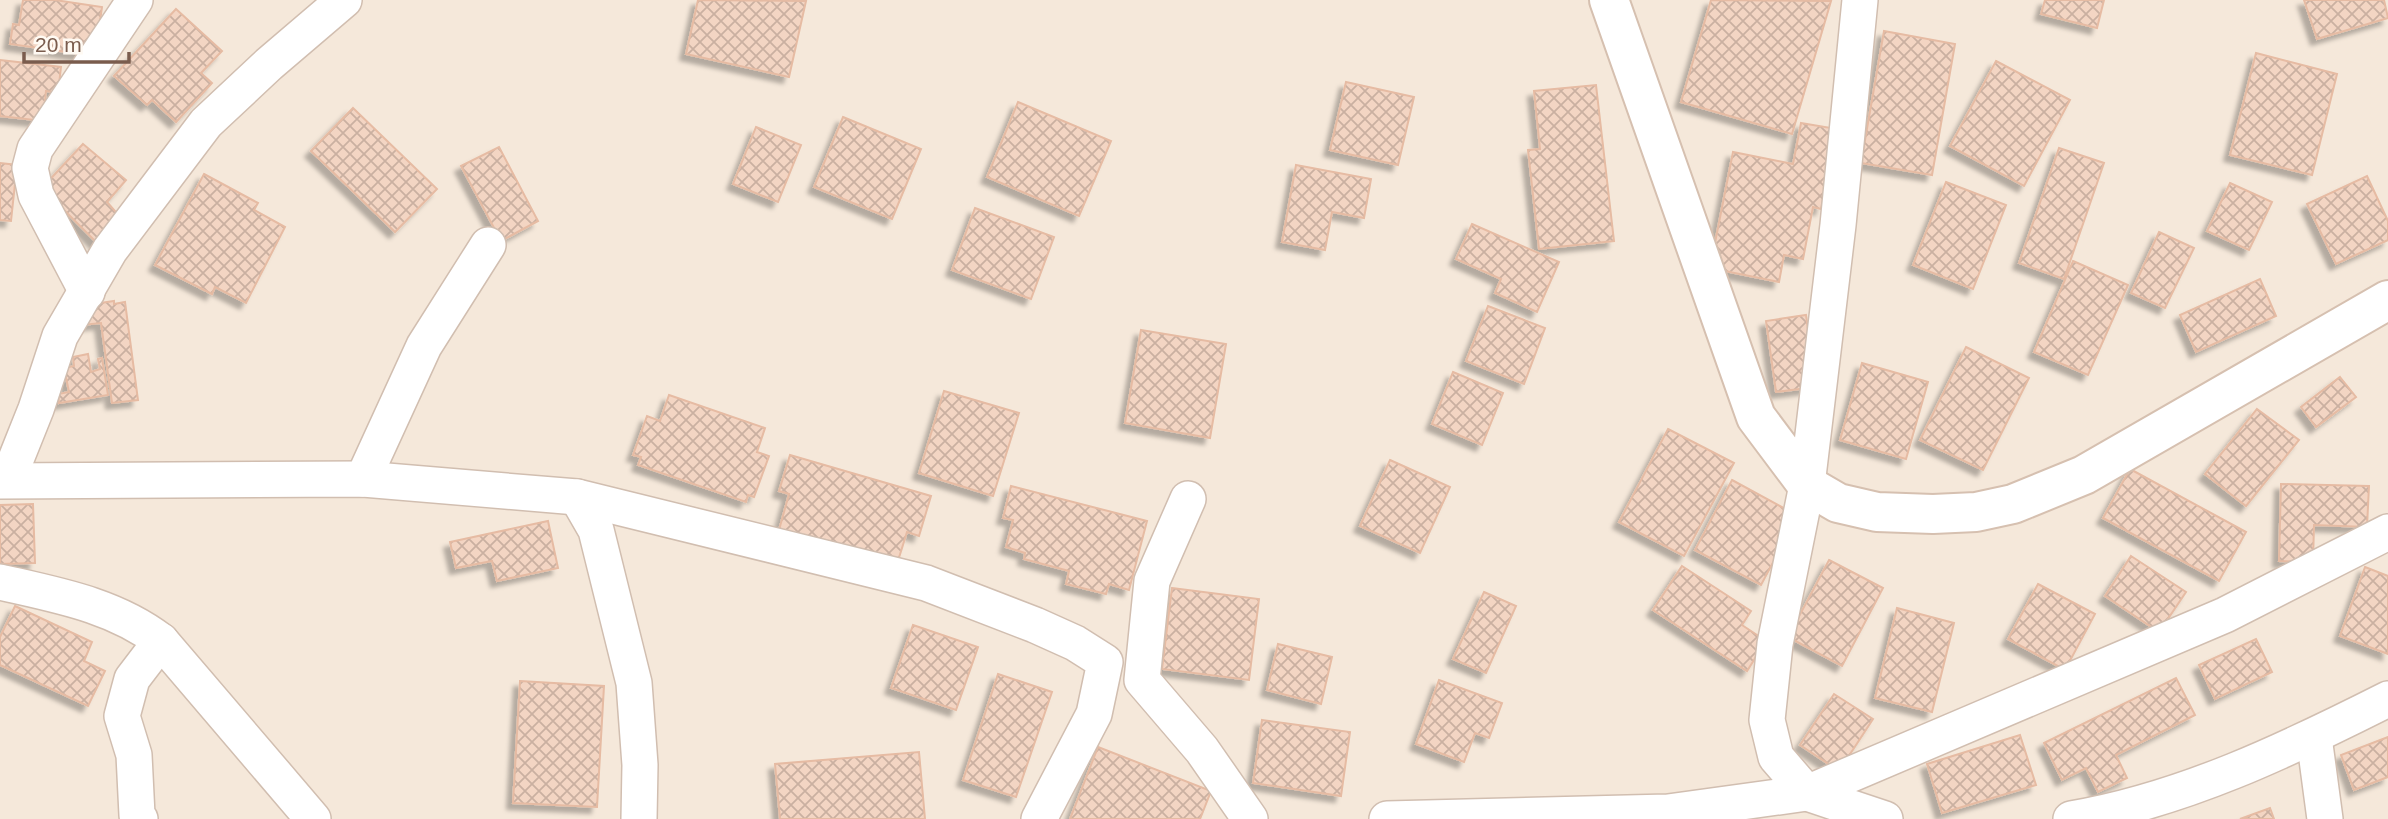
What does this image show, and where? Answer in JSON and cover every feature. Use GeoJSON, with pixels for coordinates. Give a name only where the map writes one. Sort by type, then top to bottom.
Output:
{"type":"FeatureCollection","features":[{"type":"Feature","properties":{"kind":"main road"},"geometry":{"type":"LineString","coordinates":[[1609,0],[1756,417],[1807,485],[1838,503],[1877,512],[1976,512],[2013,504],[2084,475],[2388,300]]}},
{"type":"Feature","properties":{"kind":"street"},"geometry":{"type":"LineString","coordinates":[[87,292],[36,195],[30,168],[35,149],[135,0]]}},
{"type":"Feature","properties":{"kind":"street"},"geometry":{"type":"LineString","coordinates":[[344,0],[269,64],[206,123],[110,250],[60,337],[36,410],[4,480],[363,479],[577,497],[926,583],[1035,625],[1075,643],[1105,662],[1094,714],[1039,819]]}},
{"type":"Feature","properties":{"kind":"street"},"geometry":{"type":"LineString","coordinates":[[1860,0],[1838,225],[1807,485],[1775,644],[1767,720],[1776,757],[1807,793],[1885,819]]}},
{"type":"Feature","properties":{"kind":"street"},"geometry":{"type":"LineString","coordinates":[[363,479],[424,346],[488,245]]}},
{"type":"Feature","properties":{"kind":"street"},"geometry":{"type":"LineString","coordinates":[[577,497],[596,530],[634,683],[640,765],[639,819]]}},
{"type":"Feature","properties":{"kind":"street"},"geometry":{"type":"LineString","coordinates":[[1188,499],[1152,581],[1142,680],[1202,750],[1250,819]]}},
{"type":"Feature","properties":{"kind":"street"},"geometry":{"type":"LineString","coordinates":[[1387,819],[1668,812],[1807,793],[2225,615],[2388,532]]}},
{"type":"Feature","properties":{"kind":"street"},"geometry":{"type":"LineString","coordinates":[[0,582],[105,608],[145,629],[161,641],[313,819]]}},
{"type":"Feature","properties":{"kind":"street"},"geometry":{"type":"LineString","coordinates":[[140,819],[137,815],[134,755],[122,716],[132,679],[161,641]]}},
{"type":"Feature","properties":{"kind":"street"},"geometry":{"type":"LineString","coordinates":[[2071,819],[2141,804],[2214,779],[2314,737],[2388,699]]}},
{"type":"Feature","properties":{"kind":"street"},"geometry":{"type":"LineString","coordinates":[[2314,737],[2325,819]]}},
{"type":"Feature","properties":{"kind":"shaded area"},"geometry":{"type":"Polygon","coordinates":[[[0,0],[2388,0],[2388,819],[0,819],[0,0]]]}},
{"type":"Feature","properties":{"kind":"building"},"geometry":{"type":"Polygon","coordinates":[[[23,0],[55,0],[102,7],[95,56],[10,44],[13,24],[19,25],[23,0]]]}},
{"type":"Feature","properties":{"kind":"building"},"geometry":{"type":"Polygon","coordinates":[[[698,0],[806,1],[789,77],[686,54],[698,0]]]}},
{"type":"Feature","properties":{"kind":"building"},"geometry":{"type":"Polygon","coordinates":[[[1711,0],[1831,1],[1792,134],[1681,102],[1711,0]]]}},
{"type":"Feature","properties":{"kind":"building"},"geometry":{"type":"Polygon","coordinates":[[[2045,0],[2104,0],[2097,28],[2041,14],[2045,0]]]}},
{"type":"Feature","properties":{"kind":"building"},"geometry":{"type":"Polygon","coordinates":[[[2304,0],[2384,0],[2388,18],[2317,39],[2304,0]]]}},
{"type":"Feature","properties":{"kind":"building"},"geometry":{"type":"Polygon","coordinates":[[[176,9],[222,51],[201,73],[212,83],[176,122],[152,100],[147,105],[114,76],[176,9]]]}},
{"type":"Feature","properties":{"kind":"building"},"geometry":{"type":"Polygon","coordinates":[[[1884,31],[1955,44],[1932,175],[1861,163],[1884,31]]]}},
{"type":"Feature","properties":{"kind":"building"},"geometry":{"type":"Polygon","coordinates":[[[2256,53],[2337,74],[2312,175],[2230,155],[2256,53]]]}},
{"type":"Feature","properties":{"kind":"building"},"geometry":{"type":"Polygon","coordinates":[[[0,60],[61,67],[58,93],[46,91],[43,121],[0,116],[0,60]]]}},
{"type":"Feature","properties":{"kind":"building"},"geometry":{"type":"Polygon","coordinates":[[[1996,61],[2070,100],[2024,186],[1950,146],[1996,61]]]}},
{"type":"Feature","properties":{"kind":"building"},"geometry":{"type":"Polygon","coordinates":[[[1346,82],[1414,97],[1398,165],[1330,150],[1346,82]]]}},
{"type":"Feature","properties":{"kind":"building"},"geometry":{"type":"Polygon","coordinates":[[[1596,85],[1614,241],[1539,249],[1528,150],[1540,149],[1534,91],[1596,85]]]}},
{"type":"Feature","properties":{"kind":"building"},"geometry":{"type":"Polygon","coordinates":[[[1018,102],[1111,141],[1079,216],[987,177],[1018,102]]]}},
{"type":"Feature","properties":{"kind":"building"},"geometry":{"type":"Polygon","coordinates":[[[353,108],[437,189],[395,232],[311,151],[353,108]]]}},
{"type":"Feature","properties":{"kind":"building"},"geometry":{"type":"Polygon","coordinates":[[[843,117],[921,149],[892,219],[814,187],[843,117]]]}},
{"type":"Feature","properties":{"kind":"building"},"geometry":{"type":"Polygon","coordinates":[[[1801,123],[1837,129],[1821,209],[1813,207],[1803,259],[1784,255],[1779,282],[1710,268],[1733,152],[1793,164],[1801,123]]]}},
{"type":"Feature","properties":{"kind":"building"},"geometry":{"type":"Polygon","coordinates":[[[756,127],[801,145],[778,202],[733,184],[756,127]]]}},
{"type":"Feature","properties":{"kind":"building"},"geometry":{"type":"Polygon","coordinates":[[[83,144],[126,180],[107,202],[122,219],[101,247],[42,188],[83,144]]]}},
{"type":"Feature","properties":{"kind":"building"},"geometry":{"type":"Polygon","coordinates":[[[499,147],[538,221],[501,241],[461,166],[499,147]]]}},
{"type":"Feature","properties":{"kind":"building"},"geometry":{"type":"Polygon","coordinates":[[[2059,148],[2104,163],[2064,279],[2019,263],[2059,148]]]}},
{"type":"Feature","properties":{"kind":"building"},"geometry":{"type":"Polygon","coordinates":[[[0,163],[17,165],[11,221],[0,220],[0,163]]]}},
{"type":"Feature","properties":{"kind":"building"},"geometry":{"type":"Polygon","coordinates":[[[1296,165],[1371,179],[1364,218],[1332,212],[1325,250],[1282,242],[1296,165]]]}},
{"type":"Feature","properties":{"kind":"building"},"geometry":{"type":"Polygon","coordinates":[[[204,174],[258,203],[254,210],[285,227],[246,303],[215,287],[212,294],[155,265],[204,174]]]}},
{"type":"Feature","properties":{"kind":"building"},"geometry":{"type":"Polygon","coordinates":[[[2367,176],[2388,221],[2388,240],[2336,264],[2307,204],[2367,176]]]}},
{"type":"Feature","properties":{"kind":"building"},"geometry":{"type":"Polygon","coordinates":[[[1946,182],[2006,205],[1973,289],[1913,265],[1946,182]]]}},
{"type":"Feature","properties":{"kind":"building"},"geometry":{"type":"Polygon","coordinates":[[[2230,183],[2272,202],[2249,250],[2207,231],[2230,183]]]}},
{"type":"Feature","properties":{"kind":"building"},"geometry":{"type":"Polygon","coordinates":[[[975,208],[1054,237],[1031,299],[952,270],[975,208]]]}},
{"type":"Feature","properties":{"kind":"building"},"geometry":{"type":"Polygon","coordinates":[[[1472,224],[1559,262],[1537,312],[1495,293],[1501,279],[1456,259],[1472,224]]]}},
{"type":"Feature","properties":{"kind":"building"},"geometry":{"type":"Polygon","coordinates":[[[2159,232],[2194,248],[2165,308],[2131,293],[2159,232]]]}},
{"type":"Feature","properties":{"kind":"building"},"geometry":{"type":"Polygon","coordinates":[[[2073,261],[2128,285],[2088,375],[2034,352],[2073,261]]]}},
{"type":"Feature","properties":{"kind":"building"},"geometry":{"type":"Polygon","coordinates":[[[2260,279],[2276,316],[2196,352],[2180,315],[2260,279]]]}},
{"type":"Feature","properties":{"kind":"building"},"geometry":{"type":"Polygon","coordinates":[[[114,301],[114,304],[125,302],[138,400],[112,403],[101,323],[82,325],[80,306],[114,301]]]}},
{"type":"Feature","properties":{"kind":"building"},"geometry":{"type":"Polygon","coordinates":[[[1488,306],[1545,328],[1524,384],[1466,361],[1488,306]]]}},
{"type":"Feature","properties":{"kind":"building"},"geometry":{"type":"Polygon","coordinates":[[[1806,315],[1816,387],[1776,392],[1766,321],[1806,315]]]}},
{"type":"Feature","properties":{"kind":"building"},"geometry":{"type":"Polygon","coordinates":[[[1141,330],[1226,344],[1210,438],[1125,423],[1141,330]]]}},
{"type":"Feature","properties":{"kind":"building"},"geometry":{"type":"Polygon","coordinates":[[[1966,347],[2029,378],[1983,470],[1920,440],[1966,347]]]}},
{"type":"Feature","properties":{"kind":"building"},"geometry":{"type":"Polygon","coordinates":[[[88,354],[91,372],[100,369],[98,359],[102,358],[108,395],[59,403],[58,394],[69,392],[64,368],[74,366],[73,357],[88,354]]]}},
{"type":"Feature","properties":{"kind":"building"},"geometry":{"type":"Polygon","coordinates":[[[1862,363],[1928,382],[1906,459],[1840,440],[1862,363]]]}},
{"type":"Feature","properties":{"kind":"building"},"geometry":{"type":"Polygon","coordinates":[[[1453,372],[1503,393],[1482,445],[1432,424],[1453,372]]]}},
{"type":"Feature","properties":{"kind":"building"},"geometry":{"type":"Polygon","coordinates":[[[2340,377],[2356,397],[2316,427],[2301,407],[2340,377]]]}},
{"type":"Feature","properties":{"kind":"building"},"geometry":{"type":"Polygon","coordinates":[[[944,391],[1019,413],[993,496],[919,473],[944,391]]]}},
{"type":"Feature","properties":{"kind":"building"},"geometry":{"type":"Polygon","coordinates":[[[669,395],[765,428],[757,452],[769,456],[754,497],[748,495],[746,502],[638,465],[641,457],[633,455],[647,416],[660,421],[669,395]]]}},
{"type":"Feature","properties":{"kind":"building"},"geometry":{"type":"Polygon","coordinates":[[[2257,409],[2299,440],[2246,506],[2205,474],[2257,409]]]}},
{"type":"Feature","properties":{"kind":"building"},"geometry":{"type":"Polygon","coordinates":[[[1668,429],[1734,463],[1684,556],[1619,522],[1668,429]]]}},
{"type":"Feature","properties":{"kind":"building"},"geometry":{"type":"Polygon","coordinates":[[[790,455],[931,496],[919,536],[907,532],[897,564],[779,530],[789,494],[779,491],[790,455]]]}},
{"type":"Feature","properties":{"kind":"building"},"geometry":{"type":"Polygon","coordinates":[[[1390,460],[1450,487],[1420,553],[1360,526],[1390,460]]]}},
{"type":"Feature","properties":{"kind":"building"},"geometry":{"type":"Polygon","coordinates":[[[2130,469],[2246,532],[2219,581],[2103,518],[2130,469]]]}},
{"type":"Feature","properties":{"kind":"building"},"geometry":{"type":"Polygon","coordinates":[[[1732,480],[1791,512],[1778,536],[1785,540],[1761,585],[1695,550],[1732,480]]]}},
{"type":"Feature","properties":{"kind":"building"},"geometry":{"type":"Polygon","coordinates":[[[2281,484],[2369,486],[2367,527],[2314,525],[2313,562],[2279,561],[2281,484]]]}},
{"type":"Feature","properties":{"kind":"building"},"geometry":{"type":"Polygon","coordinates":[[[1011,486],[1147,521],[1129,590],[1109,584],[1106,594],[1066,584],[1069,571],[1024,559],[1025,553],[1006,547],[1013,520],[1003,518],[1011,486]]]}},
{"type":"Feature","properties":{"kind":"building"},"geometry":{"type":"Polygon","coordinates":[[[33,504],[35,563],[0,564],[0,505],[33,504]]]}},
{"type":"Feature","properties":{"kind":"building"},"geometry":{"type":"Polygon","coordinates":[[[548,521],[558,568],[497,581],[492,561],[456,568],[450,542],[548,521]]]}},
{"type":"Feature","properties":{"kind":"building"},"geometry":{"type":"Polygon","coordinates":[[[2131,556],[2186,592],[2159,632],[2105,596],[2131,556]]]}},
{"type":"Feature","properties":{"kind":"building"},"geometry":{"type":"Polygon","coordinates":[[[1829,560],[1883,588],[1842,666],[1788,637],[1829,560]]]}},
{"type":"Feature","properties":{"kind":"building"},"geometry":{"type":"Polygon","coordinates":[[[1682,566],[1751,611],[1742,625],[1766,641],[1747,671],[1653,610],[1682,566]]]}},
{"type":"Feature","properties":{"kind":"building"},"geometry":{"type":"Polygon","coordinates":[[[2365,567],[2388,576],[2388,654],[2340,636],[2365,567]]]}},
{"type":"Feature","properties":{"kind":"building"},"geometry":{"type":"Polygon","coordinates":[[[2038,584],[2095,614],[2065,670],[2008,639],[2038,584]]]}},
{"type":"Feature","properties":{"kind":"building"},"geometry":{"type":"Polygon","coordinates":[[[1172,588],[1259,599],[1249,680],[1162,669],[1172,588]]]}},
{"type":"Feature","properties":{"kind":"building"},"geometry":{"type":"Polygon","coordinates":[[[1484,592],[1516,606],[1486,673],[1453,659],[1484,592]]]}},
{"type":"Feature","properties":{"kind":"building"},"geometry":{"type":"Polygon","coordinates":[[[15,606],[92,642],[84,661],[105,671],[88,706],[0,665],[0,637],[15,606]]]}},
{"type":"Feature","properties":{"kind":"building"},"geometry":{"type":"Polygon","coordinates":[[[1897,608],[1954,623],[1932,712],[1875,698],[1897,608]]]}},
{"type":"Feature","properties":{"kind":"building"},"geometry":{"type":"Polygon","coordinates":[[[913,625],[978,647],[956,710],[891,688],[913,625]]]}},
{"type":"Feature","properties":{"kind":"building"},"geometry":{"type":"Polygon","coordinates":[[[2256,639],[2272,672],[2215,699],[2199,665],[2256,639]]]}},
{"type":"Feature","properties":{"kind":"building"},"geometry":{"type":"Polygon","coordinates":[[[1278,644],[1332,657],[1321,704],[1267,690],[1278,644]]]}},
{"type":"Feature","properties":{"kind":"building"},"geometry":{"type":"Polygon","coordinates":[[[998,674],[1052,692],[1016,797],[963,780],[998,674]]]}},
{"type":"Feature","properties":{"kind":"building"},"geometry":{"type":"Polygon","coordinates":[[[2176,678],[2195,715],[2116,755],[2127,778],[2098,792],[2086,768],[2062,780],[2044,743],[2176,678]]]}},
{"type":"Feature","properties":{"kind":"building"},"geometry":{"type":"Polygon","coordinates":[[[1439,680],[1502,703],[1489,738],[1475,733],[1464,762],[1416,744],[1439,680]]]}},
{"type":"Feature","properties":{"kind":"building"},"geometry":{"type":"Polygon","coordinates":[[[520,681],[604,686],[597,807],[513,803],[520,681]]]}},
{"type":"Feature","properties":{"kind":"building"},"geometry":{"type":"Polygon","coordinates":[[[1834,694],[1873,719],[1839,771],[1800,745],[1834,694]]]}},
{"type":"Feature","properties":{"kind":"building"},"geometry":{"type":"Polygon","coordinates":[[[1262,720],[1350,732],[1341,796],[1253,783],[1262,720]]]}},
{"type":"Feature","properties":{"kind":"building"},"geometry":{"type":"Polygon","coordinates":[[[2020,735],[2036,785],[1942,813],[1927,764],[2020,735]]]}},
{"type":"Feature","properties":{"kind":"building"},"geometry":{"type":"Polygon","coordinates":[[[2388,737],[2388,777],[2354,790],[2341,755],[2388,737]]]}},
{"type":"Feature","properties":{"kind":"building"},"geometry":{"type":"Polygon","coordinates":[[[1098,747],[1211,791],[1200,819],[1070,819],[1098,747]]]}},
{"type":"Feature","properties":{"kind":"building"},"geometry":{"type":"Polygon","coordinates":[[[919,752],[925,819],[780,819],[775,764],[919,752]]]}},
{"type":"Feature","properties":{"kind":"building"},"geometry":{"type":"Polygon","coordinates":[[[2270,808],[2274,819],[2240,819],[2270,808]]]}}]}
